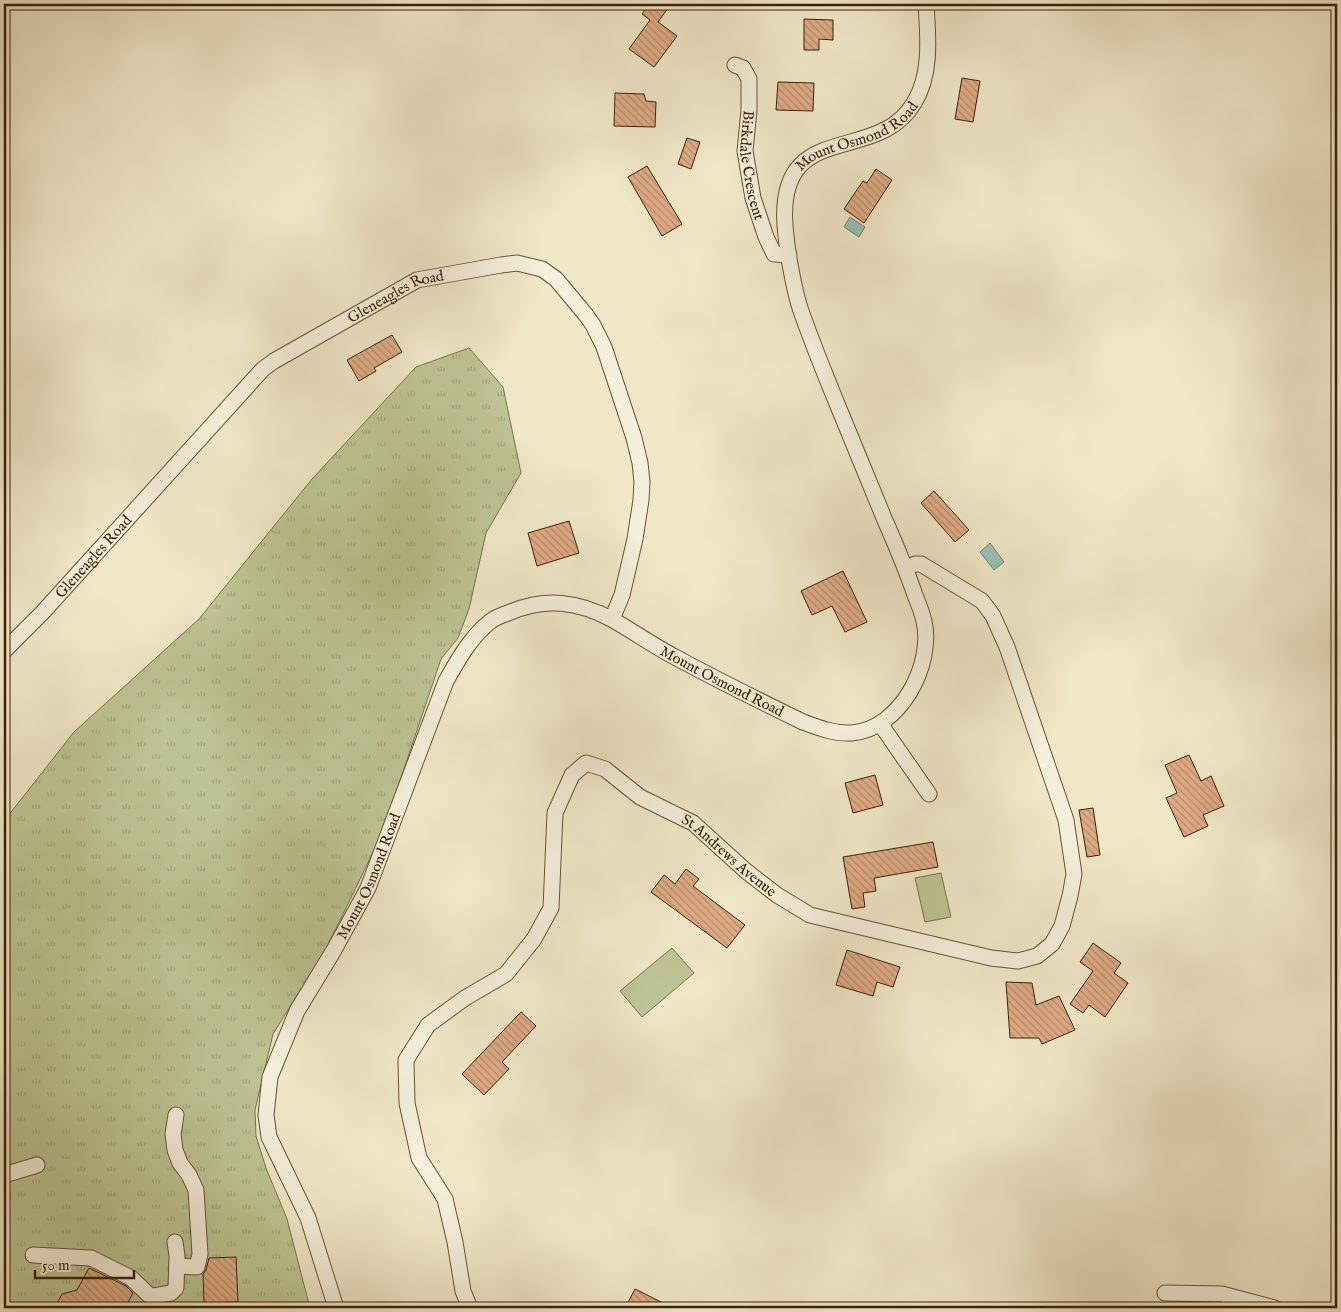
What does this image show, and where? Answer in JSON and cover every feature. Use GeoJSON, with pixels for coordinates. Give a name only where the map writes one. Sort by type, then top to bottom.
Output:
{"type":"FeatureCollection","features":[{"type":"Feature","properties":{"kind":"street","name":"Mount Osmond Road"},"geometry":{"type":"LineString","coordinates":[[336,1308],[308,1218],[270,1137],[266,1115],[270,1076],[297,1010],[334,950],[368,888],[446,681],[464,651],[492,620],[525,606],[544,602],[563,603],[586,609],[612,619],[674,657],[803,722],[819,728],[843,733],[863,731],[881,725],[901,704],[917,680],[925,647],[924,621],[906,568],[799,306],[786,235],[785,201],[791,179],[797,169],[810,156],[888,128],[905,116],[916,100],[926,71],[928,54],[926,4]]}},
{"type":"Feature","properties":{"kind":"street","name":"Birkdale Crescent"},"geometry":{"type":"LineString","coordinates":[[735,65],[743,68],[750,79],[745,151],[753,198],[766,237],[774,254],[789,255]]}},
{"type":"Feature","properties":{"kind":"street","name":"Gleneagles Road"},"geometry":{"type":"LineString","coordinates":[[4,651],[49,605],[263,370],[274,361],[418,280],[517,263],[542,269],[556,279],[593,325],[604,347],[634,438],[640,463],[641,500],[622,595],[612,619]]}},
{"type":"Feature","properties":{"kind":"street","name":"St Andrews Avenue"},"geometry":{"type":"LineString","coordinates":[[470,1308],[463,1291],[445,1198],[419,1158],[406,1103],[406,1060],[428,1025],[465,998],[506,974],[534,940],[552,908],[555,813],[572,774],[586,763],[605,769],[640,797],[693,823],[746,871],[777,895],[810,915],[991,958],[1018,961],[1037,956],[1052,944],[1062,926],[1074,874],[1066,820],[1007,647],[993,616],[982,601],[921,564],[915,564],[906,568]]}},
{"type":"Feature","properties":{"kind":"street"},"geometry":{"type":"LineString","coordinates":[[881,725],[929,794]]}},
{"type":"Feature","properties":{"kind":"street"},"geometry":{"type":"LineString","coordinates":[[176,1115],[173,1134],[175,1150],[196,1190],[200,1254],[197,1266],[177,1266]]}},
{"type":"Feature","properties":{"kind":"street"},"geometry":{"type":"LineString","coordinates":[[4,1175],[37,1165]]}},
{"type":"Feature","properties":{"kind":"street"},"geometry":{"type":"LineString","coordinates":[[33,1255],[91,1258],[131,1278],[150,1296],[171,1293],[176,1288],[177,1256],[174,1242]]}},
{"type":"Feature","properties":{"kind":"street"},"geometry":{"type":"LineString","coordinates":[[1165,1293],[1222,1294],[1275,1308]]}},
{"type":"Feature","properties":{"kind":"green space"},"geometry":{"type":"Polygon","coordinates":[[[469,348],[503,387],[521,473],[486,533],[469,609],[458,638],[441,659],[382,834],[327,947],[273,1034],[255,1110],[256,1136],[266,1168],[287,1219],[310,1308],[4,1308],[4,821],[74,732],[199,619],[312,479],[416,367],[469,348]]]}},
{"type":"Feature","properties":{"kind":"green space"},"geometry":{"type":"Polygon","coordinates":[[[941,873],[951,917],[925,922],[915,878],[941,873]]]}},
{"type":"Feature","properties":{"kind":"green space"},"geometry":{"type":"Polygon","coordinates":[[[672,948],[694,973],[642,1017],[620,991],[672,948]]]}},
{"type":"Feature","properties":{"kind":"water"},"geometry":{"type":"Polygon","coordinates":[[[850,217],[865,227],[859,237],[844,227],[850,217]]]}},
{"type":"Feature","properties":{"kind":"water"},"geometry":{"type":"Polygon","coordinates":[[[990,543],[1004,562],[994,570],[980,552],[990,543]]]}},
{"type":"Feature","properties":{"kind":"building"},"geometry":{"type":"Polygon","coordinates":[[[650,4],[671,4],[658,22],[677,36],[654,67],[629,49],[650,20],[642,14],[650,4]]]}},
{"type":"Feature","properties":{"kind":"building"},"geometry":{"type":"Polygon","coordinates":[[[804,19],[833,20],[833,40],[819,39],[819,50],[804,50],[804,19]]]}},
{"type":"Feature","properties":{"kind":"building"},"geometry":{"type":"Polygon","coordinates":[[[962,78],[980,81],[973,122],[955,119],[962,78]]]}},
{"type":"Feature","properties":{"kind":"building"},"geometry":{"type":"Polygon","coordinates":[[[778,82],[814,83],[813,111],[776,110],[778,82]]]}},
{"type":"Feature","properties":{"kind":"building"},"geometry":{"type":"Polygon","coordinates":[[[615,93],[644,94],[646,101],[656,102],[655,127],[614,126],[615,93]]]}},
{"type":"Feature","properties":{"kind":"building"},"geometry":{"type":"Polygon","coordinates":[[[687,138],[700,142],[691,169],[678,164],[687,138]]]}},
{"type":"Feature","properties":{"kind":"building"},"geometry":{"type":"Polygon","coordinates":[[[647,166],[682,224],[662,236],[628,177],[647,166]]]}},
{"type":"Feature","properties":{"kind":"building"},"geometry":{"type":"Polygon","coordinates":[[[876,169],[892,180],[864,223],[844,209],[863,181],[867,183],[876,169]]]}},
{"type":"Feature","properties":{"kind":"building"},"geometry":{"type":"Polygon","coordinates":[[[392,335],[402,352],[374,368],[376,371],[359,381],[347,360],[392,335]]]}},
{"type":"Feature","properties":{"kind":"building"},"geometry":{"type":"Polygon","coordinates":[[[934,491],[969,530],[955,542],[921,503],[934,491]]]}},
{"type":"Feature","properties":{"kind":"building"},"geometry":{"type":"Polygon","coordinates":[[[569,521],[579,553],[537,566],[528,533],[569,521]]]}},
{"type":"Feature","properties":{"kind":"building"},"geometry":{"type":"Polygon","coordinates":[[[843,571],[867,622],[845,632],[832,606],[812,615],[801,591],[843,571]]]}},
{"type":"Feature","properties":{"kind":"building"},"geometry":{"type":"Polygon","coordinates":[[[1189,755],[1201,781],[1211,776],[1224,806],[1203,815],[1208,826],[1184,837],[1166,798],[1177,793],[1165,765],[1189,755]]]}},
{"type":"Feature","properties":{"kind":"building"},"geometry":{"type":"Polygon","coordinates":[[[875,775],[883,805],[853,813],[845,783],[875,775]]]}},
{"type":"Feature","properties":{"kind":"building"},"geometry":{"type":"Polygon","coordinates":[[[1093,808],[1100,855],[1087,857],[1079,810],[1093,808]]]}},
{"type":"Feature","properties":{"kind":"building"},"geometry":{"type":"Polygon","coordinates":[[[933,842],[938,867],[874,878],[876,891],[863,893],[865,907],[852,909],[843,857],[933,842]]]}},
{"type":"Feature","properties":{"kind":"building"},"geometry":{"type":"Polygon","coordinates":[[[686,869],[699,879],[693,886],[745,925],[727,948],[651,892],[664,875],[675,884],[686,869]]]}},
{"type":"Feature","properties":{"kind":"building"},"geometry":{"type":"Polygon","coordinates":[[[1093,943],[1121,963],[1114,973],[1128,983],[1105,1017],[1089,1005],[1083,1013],[1070,1004],[1093,971],[1080,962],[1093,943]]]}},
{"type":"Feature","properties":{"kind":"building"},"geometry":{"type":"Polygon","coordinates":[[[847,950],[900,967],[893,987],[877,982],[873,996],[836,985],[847,950]]]}},
{"type":"Feature","properties":{"kind":"building"},"geometry":{"type":"Polygon","coordinates":[[[1006,982],[1032,983],[1036,1005],[1059,996],[1075,1030],[1042,1044],[1039,1038],[1010,1038],[1006,982]]]}},
{"type":"Feature","properties":{"kind":"building"},"geometry":{"type":"Polygon","coordinates":[[[521,1012],[536,1026],[502,1062],[509,1069],[484,1095],[462,1074],[521,1012]]]}},
{"type":"Feature","properties":{"kind":"building"},"geometry":{"type":"Polygon","coordinates":[[[236,1257],[238,1302],[204,1303],[203,1274],[209,1258],[236,1257]]]}},
{"type":"Feature","properties":{"kind":"building"},"geometry":{"type":"Polygon","coordinates":[[[89,1268],[126,1286],[133,1293],[125,1308],[54,1308],[62,1294],[77,1290],[89,1268]]]}},
{"type":"Feature","properties":{"kind":"building"},"geometry":{"type":"Polygon","coordinates":[[[635,1289],[673,1308],[625,1308],[635,1289]]]}}]}
